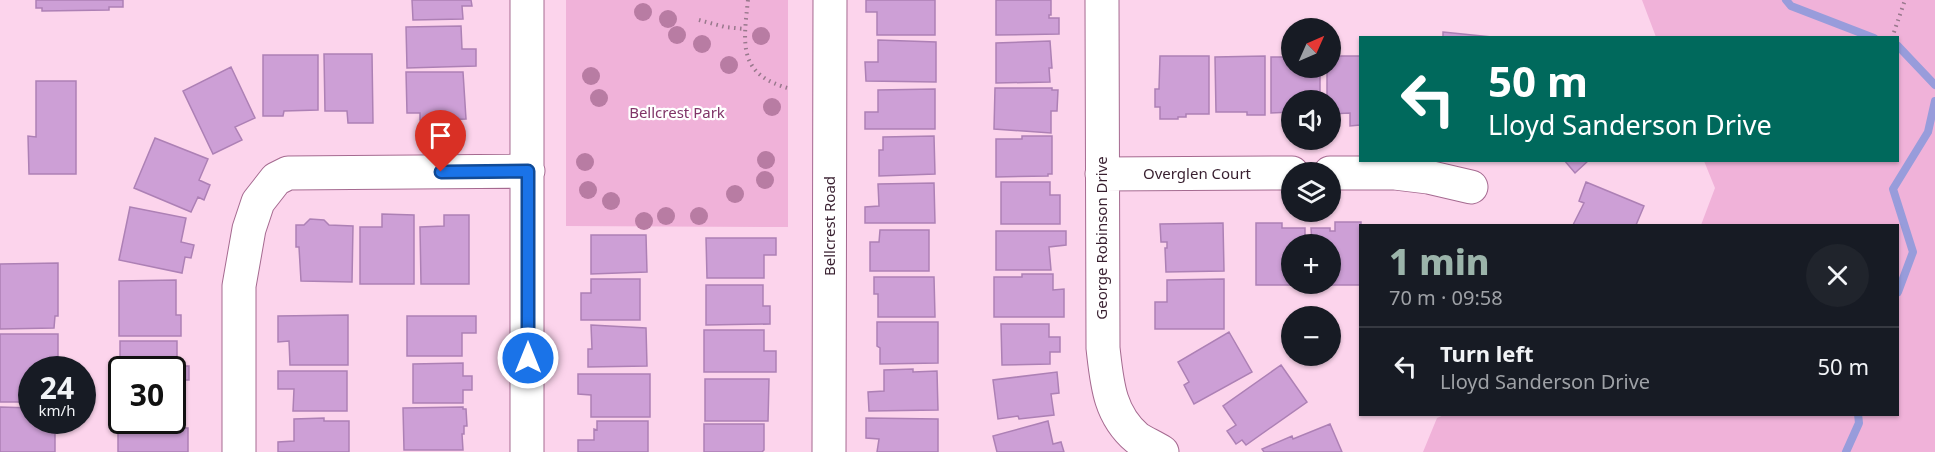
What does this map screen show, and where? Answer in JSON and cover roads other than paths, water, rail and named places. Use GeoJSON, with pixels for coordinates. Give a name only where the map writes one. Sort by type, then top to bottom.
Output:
{"type":"FeatureCollection","features":[{"type":"Feature","properties":{"kind":"street"},"geometry":{"type":"LineString","coordinates":[[527,0],[527,452]]}},
{"type":"Feature","properties":{"kind":"street","name":"Bellcrest Road"},"geometry":{"type":"LineString","coordinates":[[830,0],[830,452]]}},
{"type":"Feature","properties":{"kind":"street","name":"George Robinson Drive"},"geometry":{"type":"LineString","coordinates":[[1102,0],[1103,348],[1107,384],[1119,419],[1138,438],[1162,452]]}},
{"type":"Feature","properties":{"kind":"street"},"geometry":{"type":"LineString","coordinates":[[239,452],[239,286],[249,229],[258,202],[276,179],[288,173],[528,171]]}},
{"type":"Feature","properties":{"kind":"street","name":"Overglen Court"},"geometry":{"type":"LineString","coordinates":[[1102,174],[1281,173]]}},
{"type":"Feature","properties":{"kind":"street"},"geometry":{"type":"LineString","coordinates":[[1341,173],[1395,173],[1428,177],[1471,187]]}},
{"type":"Feature","properties":{"kind":"waterway"},"geometry":{"type":"LineString","coordinates":[[1786,0],[1791,6],[1869,36]]}},
{"type":"Feature","properties":{"kind":"waterway"},"geometry":{"type":"LineString","coordinates":[[1899,47],[1935,85]]}},
{"type":"Feature","properties":{"kind":"waterway"},"geometry":{"type":"LineString","coordinates":[[1899,289],[1913,252],[1893,189],[1928,132],[1935,101]]}},
{"type":"Feature","properties":{"kind":"waterway"},"geometry":{"type":"LineString","coordinates":[[1846,452],[1859,423],[1858,416]]}},
{"type":"Feature","properties":{"kind":"park label","name":"Bellcrest Park"},"geometry":{"type":"Point","coordinates":[677,113]}}]}
